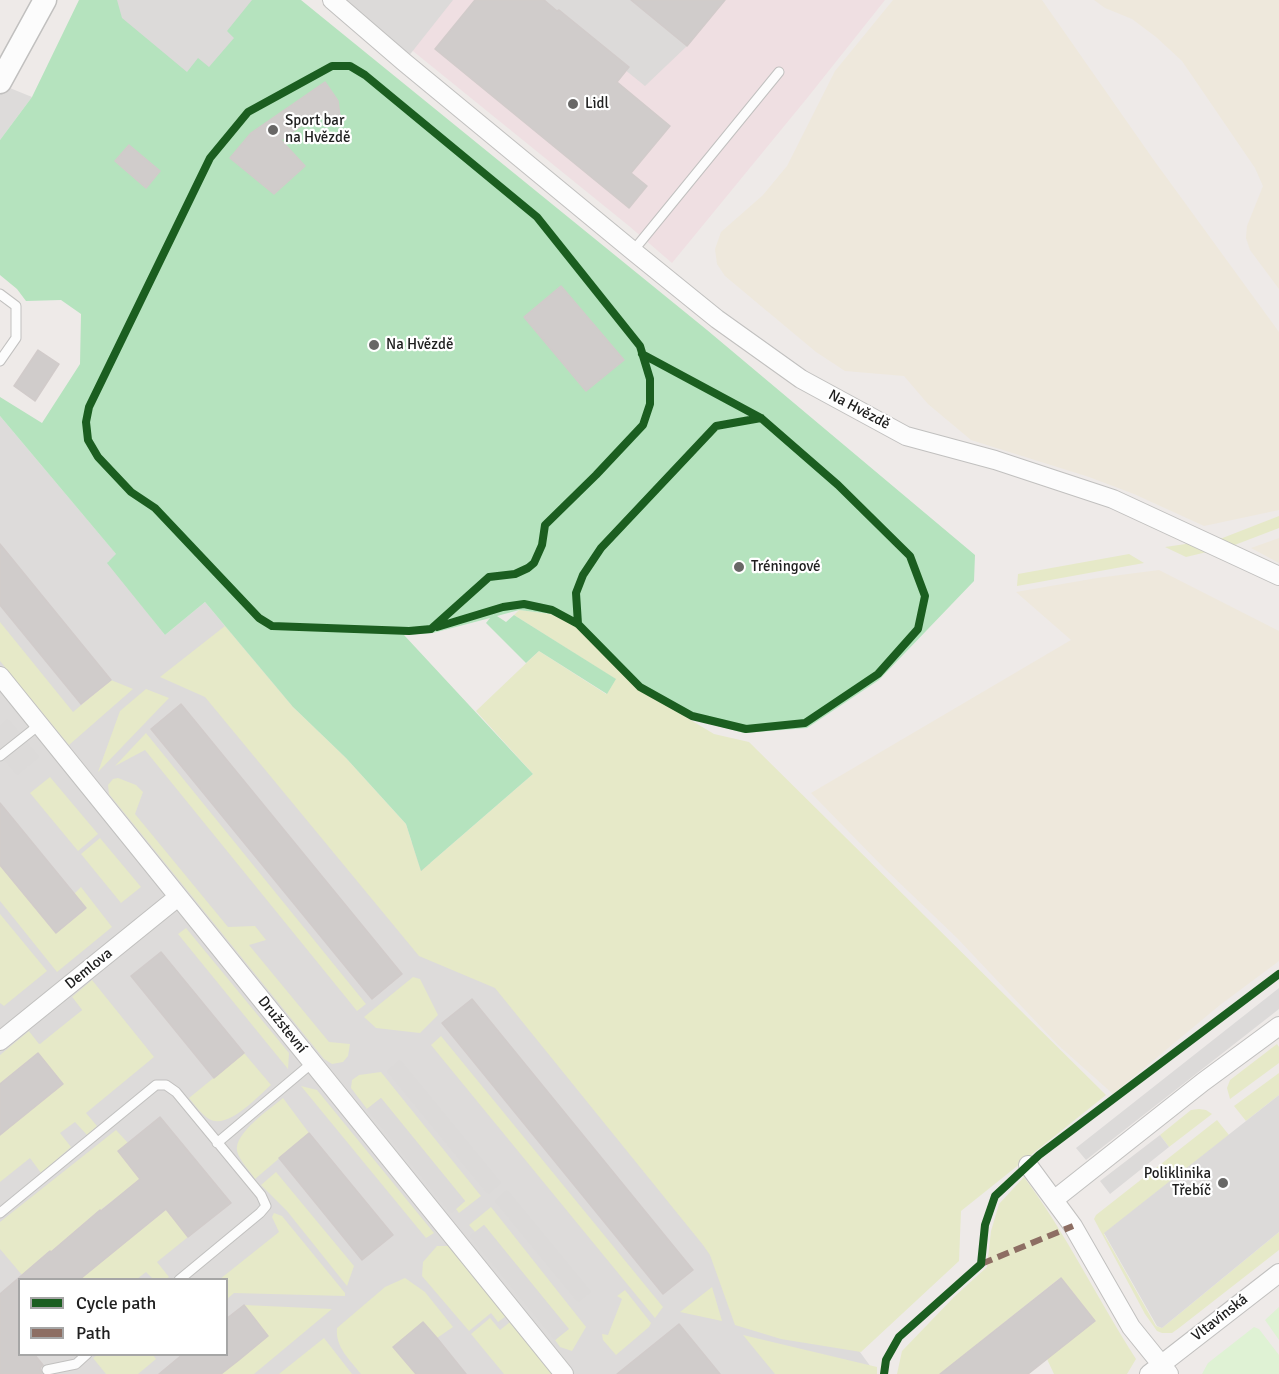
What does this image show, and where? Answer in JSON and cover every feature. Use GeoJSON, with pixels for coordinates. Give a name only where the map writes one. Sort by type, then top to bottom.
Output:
{"type":"FeatureCollection","features":[{"type":"Feature","properties":{"kind":"street"},"geometry":{"type":"LineString","coordinates":[[0,82],[45,0]]}},
{"type":"Feature","properties":{"kind":"street","name":"Na Hvězdě"},"geometry":{"type":"LineString","coordinates":[[332,0],[404,62],[717,319],[801,379],[906,436],[995,460],[1113,499],[1279,576]]}},
{"type":"Feature","properties":{"kind":"street","name":"Družstevní"},"geometry":{"type":"LineString","coordinates":[[0,676],[564,1374]]}},
{"type":"Feature","properties":{"kind":"street","name":"Demlova"},"geometry":{"type":"LineString","coordinates":[[0,1041],[178,897]]}},
{"type":"Feature","properties":{"kind":"street"},"geometry":{"type":"LineString","coordinates":[[1055,1199],[1203,1082],[1279,1026]]}},
{"type":"Feature","properties":{"kind":"street"},"geometry":{"type":"LineString","coordinates":[[1029,1165],[1074,1226],[1131,1327],[1160,1371]]}},
{"type":"Feature","properties":{"kind":"street","name":"Vltavínská"},"geometry":{"type":"LineString","coordinates":[[1160,1371],[1279,1272]]}},
{"type":"Feature","properties":{"kind":"lane"},"geometry":{"type":"LineString","coordinates":[[633,251],[779,72]]}},
{"type":"Feature","properties":{"kind":"lane"},"geometry":{"type":"LineString","coordinates":[[0,294],[16,306],[16,338],[0,362]]}},
{"type":"Feature","properties":{"kind":"lane"},"geometry":{"type":"LineString","coordinates":[[0,756],[39,725]]}},
{"type":"Feature","properties":{"kind":"lane"},"geometry":{"type":"LineString","coordinates":[[217,1143],[312,1063]]}},
{"type":"Feature","properties":{"kind":"lane"},"geometry":{"type":"LineString","coordinates":[[0,1213],[156,1085],[166,1085],[176,1092],[261,1195],[266,1206],[181,1278]]}},
{"type":"Feature","properties":{"kind":"lane"},"geometry":{"type":"LineString","coordinates":[[47,1370],[76,1364],[85,1356]]}},
{"type":"Feature","properties":{"kind":"shaded area"},"geometry":{"type":"Polygon","coordinates":[[[117,0],[252,0],[227,31],[234,38],[209,67],[198,58],[187,72],[122,18],[117,0]]]}},
{"type":"Feature","properties":{"kind":"shaded area"},"geometry":{"type":"Polygon","coordinates":[[[332,0],[453,0],[404,62],[332,0]]]}},
{"type":"Feature","properties":{"kind":"shaded area"},"geometry":{"type":"Polygon","coordinates":[[[354,0],[885,0],[672,263],[403,43],[354,0]]]}},
{"type":"Feature","properties":{"kind":"shaded area"},"geometry":{"type":"Polygon","coordinates":[[[539,0],[631,0],[687,46],[645,86],[539,0]]]}},
{"type":"Feature","properties":{"kind":"shaded area"},"geometry":{"type":"Polygon","coordinates":[[[893,0],[1042,0],[1153,159],[1279,332],[1279,510],[1204,526],[1134,494],[1089,477],[971,440],[928,404],[904,376],[845,371],[816,352],[725,276],[717,264],[715,249],[721,232],[763,195],[787,166],[835,71],[893,0]]]}},
{"type":"Feature","properties":{"kind":"shaded area"},"geometry":{"type":"Polygon","coordinates":[[[1094,0],[1279,0],[1279,289],[1250,250],[1246,238],[1247,226],[1263,186],[1255,168],[1182,61],[1132,19],[1105,8],[1094,0]]]}},
{"type":"Feature","properties":{"kind":"shaded area"},"geometry":{"type":"Polygon","coordinates":[[[0,84],[32,97],[0,140],[0,84]]]}},
{"type":"Feature","properties":{"kind":"shaded area"},"geometry":{"type":"Polygon","coordinates":[[[0,416],[117,555],[108,562],[165,635],[205,602],[293,707],[860,1352],[876,1374],[0,1374],[0,416]]]}},
{"type":"Feature","properties":{"kind":"shaded area"},"geometry":{"type":"Polygon","coordinates":[[[1279,538],[1279,563],[1251,548],[1279,538]]]}},
{"type":"Feature","properties":{"kind":"shaded area"},"geometry":{"type":"Polygon","coordinates":[[[1159,570],[1279,631],[1279,961],[1220,1005],[1113,1094],[1058,1045],[957,938],[811,793],[1071,640],[1016,592],[1159,570]]]}},
{"type":"Feature","properties":{"kind":"shaded area"},"geometry":{"type":"Polygon","coordinates":[[[8,719],[39,757],[17,775],[0,754],[0,726],[8,719]]]}},
{"type":"Feature","properties":{"kind":"shaded area"},"geometry":{"type":"Polygon","coordinates":[[[1279,988],[1279,1009],[1086,1160],[1076,1148],[1279,988]]]}},
{"type":"Feature","properties":{"kind":"shaded area"},"geometry":{"type":"Polygon","coordinates":[[[72,997],[82,1010],[39,1044],[29,1031],[72,997]]]}},
{"type":"Feature","properties":{"kind":"shaded area"},"geometry":{"type":"Polygon","coordinates":[[[400,1060],[501,1183],[488,1194],[387,1071],[400,1060]]]}},
{"type":"Feature","properties":{"kind":"shaded area","name":"Poliklinika Třebíč"},"geometry":{"type":"Polygon","coordinates":[[[1279,1095],[1279,1232],[1162,1328],[1157,1326],[1104,1233],[1279,1095]]]}},
{"type":"Feature","properties":{"kind":"shaded area"},"geometry":{"type":"Polygon","coordinates":[[[381,1098],[465,1201],[451,1213],[367,1109],[381,1098]]]}},
{"type":"Feature","properties":{"kind":"shaded area"},"geometry":{"type":"Polygon","coordinates":[[[1160,1135],[1169,1147],[1110,1194],[1100,1181],[1160,1135]]]}},
{"type":"Feature","properties":{"kind":"shaded area"},"geometry":{"type":"Polygon","coordinates":[[[507,1190],[591,1292],[578,1302],[495,1201],[507,1190]]]}},
{"type":"Feature","properties":{"kind":"shaded area"},"geometry":{"type":"Polygon","coordinates":[[[484,1225],[569,1329],[555,1340],[470,1236],[484,1225]]]}},
{"type":"Feature","properties":{"kind":"green space","name":"Na Hvězdě"},"geometry":{"type":"Polygon","coordinates":[[[79,0],[301,0],[707,330],[975,555],[974,581],[879,680],[807,728],[744,733],[692,719],[637,688],[575,626],[551,614],[519,610],[497,616],[506,622],[514,615],[616,679],[607,694],[539,651],[526,663],[486,623],[490,618],[433,633],[404,635],[533,774],[421,871],[406,824],[346,758],[293,707],[205,602],[165,635],[107,563],[116,554],[0,416],[0,397],[42,423],[80,364],[81,314],[61,300],[26,301],[17,289],[0,275],[0,140],[32,97],[79,0]]]}},
{"type":"Feature","properties":{"kind":"green space"},"geometry":{"type":"Polygon","coordinates":[[[1279,516],[1279,528],[1232,546],[1186,557],[1165,547],[1220,539],[1279,516]]]}},
{"type":"Feature","properties":{"kind":"green space"},"geometry":{"type":"Polygon","coordinates":[[[1129,554],[1144,563],[1017,586],[1018,574],[1129,554]]]}},
{"type":"Feature","properties":{"kind":"green space"},"geometry":{"type":"Polygon","coordinates":[[[519,610],[551,614],[575,626],[637,688],[714,734],[749,742],[1106,1095],[961,1211],[959,1261],[861,1352],[781,1339],[735,1325],[710,1255],[703,1245],[495,988],[419,956],[205,697],[160,677],[225,626],[293,707],[346,758],[406,824],[421,871],[533,774],[476,711],[539,651],[606,694],[615,679],[514,615],[519,610]]]}},
{"type":"Feature","properties":{"kind":"green space"},"geometry":{"type":"Polygon","coordinates":[[[0,622],[73,712],[111,680],[133,689],[69,745],[0,661],[0,622]]]}},
{"type":"Feature","properties":{"kind":"green space"},"geometry":{"type":"Polygon","coordinates":[[[146,689],[169,698],[98,772],[120,711],[146,689]]]}},
{"type":"Feature","properties":{"kind":"green space"},"geometry":{"type":"Polygon","coordinates":[[[146,733],[366,1004],[357,1011],[145,750],[115,766],[146,733]]]}},
{"type":"Feature","properties":{"kind":"green space"},"geometry":{"type":"Polygon","coordinates":[[[50,777],[98,834],[78,851],[30,793],[50,777]]]}},
{"type":"Feature","properties":{"kind":"green space"},"geometry":{"type":"Polygon","coordinates":[[[118,778],[136,785],[143,792],[135,814],[228,927],[255,926],[266,940],[249,945],[329,1042],[350,1044],[348,1056],[343,1062],[332,1064],[324,1059],[109,794],[108,785],[113,779],[118,778]]]}},
{"type":"Feature","properties":{"kind":"green space"},"geometry":{"type":"Polygon","coordinates":[[[100,838],[141,887],[121,903],[81,854],[100,838]]]}},
{"type":"Feature","properties":{"kind":"green space"},"geometry":{"type":"Polygon","coordinates":[[[0,865],[56,933],[86,909],[74,894],[81,887],[112,927],[57,972],[0,901],[0,865]]]}},
{"type":"Feature","properties":{"kind":"green space"},"geometry":{"type":"Polygon","coordinates":[[[0,914],[47,971],[4,1006],[0,1003],[0,914]]]}},
{"type":"Feature","properties":{"kind":"green space"},"geometry":{"type":"Polygon","coordinates":[[[186,928],[289,1053],[288,1069],[178,934],[186,928]]]}},
{"type":"Feature","properties":{"kind":"green space"},"geometry":{"type":"Polygon","coordinates":[[[413,977],[420,979],[438,1015],[420,1033],[376,1028],[364,1017],[413,977]]]}},
{"type":"Feature","properties":{"kind":"green space"},"geometry":{"type":"Polygon","coordinates":[[[92,980],[154,1057],[86,1113],[97,1126],[87,1135],[75,1122],[60,1133],[71,1147],[41,1173],[30,1158],[0,1182],[0,1135],[62,1084],[38,1053],[0,1084],[0,1055],[29,1031],[40,1044],[82,1010],[72,997],[92,980]]]}},
{"type":"Feature","properties":{"kind":"green space"},"geometry":{"type":"Polygon","coordinates":[[[441,1036],[663,1307],[655,1318],[431,1045],[441,1036]]]}},
{"type":"Feature","properties":{"kind":"green space"},"geometry":{"type":"Polygon","coordinates":[[[1277,1044],[1279,1063],[1230,1099],[1227,1088],[1230,1080],[1277,1044]]]}},
{"type":"Feature","properties":{"kind":"green space"},"geometry":{"type":"Polygon","coordinates":[[[244,1053],[271,1085],[242,1111],[233,1116],[217,1121],[209,1119],[189,1098],[244,1053]]]}},
{"type":"Feature","properties":{"kind":"green space"},"geometry":{"type":"Polygon","coordinates":[[[381,1072],[481,1196],[459,1213],[456,1209],[465,1201],[381,1098],[367,1109],[351,1088],[352,1080],[359,1075],[381,1072]]]}},
{"type":"Feature","properties":{"kind":"green space"},"geometry":{"type":"Polygon","coordinates":[[[1279,1073],[1279,1095],[1246,1121],[1234,1106],[1279,1073]]]}},
{"type":"Feature","properties":{"kind":"green space"},"geometry":{"type":"Polygon","coordinates":[[[301,1086],[317,1090],[434,1233],[426,1238],[301,1086]]]}},
{"type":"Feature","properties":{"kind":"green space"},"geometry":{"type":"Polygon","coordinates":[[[283,1098],[309,1133],[255,1179],[238,1154],[238,1144],[247,1129],[283,1098]]]}},
{"type":"Feature","properties":{"kind":"green space"},"geometry":{"type":"Polygon","coordinates":[[[1199,1109],[1212,1114],[1169,1147],[1160,1135],[1191,1110],[1199,1109]]]}},
{"type":"Feature","properties":{"kind":"green space"},"geometry":{"type":"Polygon","coordinates":[[[1217,1120],[1229,1135],[1104,1234],[1156,1326],[1162,1328],[1279,1232],[1279,1250],[1172,1333],[1162,1333],[1157,1331],[1145,1314],[1094,1219],[1096,1215],[1217,1120]]]}},
{"type":"Feature","properties":{"kind":"green space"},"geometry":{"type":"Polygon","coordinates":[[[116,1130],[128,1143],[141,1179],[22,1275],[0,1249],[0,1222],[116,1130]]]}},
{"type":"Feature","properties":{"kind":"green space"},"geometry":{"type":"Polygon","coordinates":[[[276,1172],[354,1266],[347,1286],[287,1211],[261,1185],[276,1172]]]}},
{"type":"Feature","properties":{"kind":"green space"},"geometry":{"type":"Polygon","coordinates":[[[1024,1177],[1054,1221],[1136,1359],[1127,1374],[1054,1374],[1047,1359],[1095,1321],[1060,1278],[940,1374],[897,1374],[902,1351],[954,1297],[987,1267],[991,1231],[999,1204],[1024,1177]]]}},
{"type":"Feature","properties":{"kind":"green space"},"geometry":{"type":"Polygon","coordinates":[[[491,1207],[586,1327],[572,1351],[560,1347],[555,1340],[568,1329],[484,1225],[475,1232],[469,1225],[491,1207]]]}},
{"type":"Feature","properties":{"kind":"green space"},"geometry":{"type":"Polygon","coordinates":[[[166,1210],[188,1237],[157,1262],[169,1277],[168,1278],[152,1278],[146,1272],[138,1278],[81,1278],[166,1210]]]}},
{"type":"Feature","properties":{"kind":"green space"},"geometry":{"type":"Polygon","coordinates":[[[274,1213],[282,1216],[345,1293],[345,1296],[234,1293],[228,1298],[228,1278],[221,1278],[279,1232],[272,1217],[274,1213]]]}},
{"type":"Feature","properties":{"kind":"green space"},"geometry":{"type":"Polygon","coordinates":[[[437,1246],[448,1246],[506,1316],[498,1322],[491,1313],[469,1331],[422,1276],[423,1262],[437,1246]]]}},
{"type":"Feature","properties":{"kind":"green space"},"geometry":{"type":"Polygon","coordinates":[[[405,1278],[425,1292],[453,1327],[437,1338],[394,1347],[416,1374],[361,1374],[341,1347],[337,1328],[385,1287],[405,1278]]]}},
{"type":"Feature","properties":{"kind":"green space"},"geometry":{"type":"Polygon","coordinates":[[[712,1287],[722,1321],[680,1312],[712,1287]]]}},
{"type":"Feature","properties":{"kind":"green space"},"geometry":{"type":"Polygon","coordinates":[[[625,1290],[651,1323],[616,1355],[603,1340],[602,1334],[608,1335],[622,1299],[617,1296],[625,1290]]]}},
{"type":"Feature","properties":{"kind":"green space"},"geometry":{"type":"Polygon","coordinates":[[[244,1305],[332,1309],[254,1374],[221,1374],[268,1336],[244,1305]]]}},
{"type":"Feature","properties":{"kind":"green space"},"geometry":{"type":"Polygon","coordinates":[[[1279,1307],[1279,1340],[1265,1320],[1279,1307]]]}},
{"type":"Feature","properties":{"kind":"green space"},"geometry":{"type":"Polygon","coordinates":[[[490,1318],[500,1330],[510,1322],[552,1374],[504,1374],[471,1334],[490,1318]]]}},
{"type":"Feature","properties":{"kind":"green space"},"geometry":{"type":"Polygon","coordinates":[[[1254,1327],[1259,1329],[1279,1355],[1279,1374],[1202,1374],[1208,1363],[1254,1327]]]}},
{"type":"Feature","properties":{"kind":"green space"},"geometry":{"type":"Polygon","coordinates":[[[743,1335],[877,1367],[877,1374],[775,1374],[743,1335]]]}},
{"type":"Feature","properties":{"kind":"green space"},"geometry":{"type":"Polygon","coordinates":[[[324,1338],[352,1374],[279,1374],[324,1338]]]}},
{"type":"Feature","properties":{"kind":"green space"},"geometry":{"type":"Polygon","coordinates":[[[96,1356],[154,1356],[156,1359],[138,1374],[106,1374],[93,1358],[96,1356]]]}},
{"type":"Feature","properties":{"kind":"building","name":"Lidl"},"geometry":{"type":"Polygon","coordinates":[[[475,0],[544,0],[629,67],[617,82],[670,126],[631,173],[647,186],[629,208],[435,49],[475,0]]]}},
{"type":"Feature","properties":{"kind":"building"},"geometry":{"type":"Polygon","coordinates":[[[631,0],[725,0],[687,46],[631,0]]]}},
{"type":"Feature","properties":{"kind":"building"},"geometry":{"type":"Polygon","coordinates":[[[325,82],[338,101],[340,116],[311,119],[281,140],[305,166],[274,194],[230,158],[251,133],[325,82]]]}},
{"type":"Feature","properties":{"kind":"building"},"geometry":{"type":"Polygon","coordinates":[[[129,145],[160,171],[146,188],[115,161],[129,145]]]}},
{"type":"Feature","properties":{"kind":"building"},"geometry":{"type":"Polygon","coordinates":[[[561,286],[624,360],[586,391],[524,317],[561,286]]]}},
{"type":"Feature","properties":{"kind":"building"},"geometry":{"type":"Polygon","coordinates":[[[38,350],[59,364],[35,401],[14,386],[38,350]]]}},
{"type":"Feature","properties":{"kind":"building"},"geometry":{"type":"Polygon","coordinates":[[[0,544],[111,680],[81,704],[0,605],[0,544]]]}},
{"type":"Feature","properties":{"kind":"building"},"geometry":{"type":"Polygon","coordinates":[[[181,704],[402,974],[372,999],[151,729],[181,704]]]}},
{"type":"Feature","properties":{"kind":"building"},"geometry":{"type":"Polygon","coordinates":[[[0,803],[86,908],[56,933],[0,865],[0,803]]]}},
{"type":"Feature","properties":{"kind":"building"},"geometry":{"type":"Polygon","coordinates":[[[161,952],[244,1053],[214,1078],[131,976],[161,952]]]}},
{"type":"Feature","properties":{"kind":"building"},"geometry":{"type":"Polygon","coordinates":[[[472,999],[693,1270],[663,1294],[442,1023],[472,999]]]}},
{"type":"Feature","properties":{"kind":"building"},"geometry":{"type":"Polygon","coordinates":[[[38,1053],[63,1084],[0,1135],[0,1084],[38,1053]]]}},
{"type":"Feature","properties":{"kind":"building"},"geometry":{"type":"Polygon","coordinates":[[[160,1117],[231,1203],[188,1237],[166,1209],[81,1278],[19,1278],[140,1179],[118,1151],[160,1117]]]}},
{"type":"Feature","properties":{"kind":"building"},"geometry":{"type":"Polygon","coordinates":[[[309,1133],[393,1235],[362,1260],[279,1158],[309,1133]]]}},
{"type":"Feature","properties":{"kind":"building"},"geometry":{"type":"Polygon","coordinates":[[[1061,1278],[1095,1321],[1028,1374],[940,1374],[1061,1278]]]}},
{"type":"Feature","properties":{"kind":"building"},"geometry":{"type":"Polygon","coordinates":[[[18,1279],[18,1356],[36,1356],[43,1365],[40,1368],[42,1374],[0,1374],[0,1294],[18,1279]]]}},
{"type":"Feature","properties":{"kind":"building"},"geometry":{"type":"Polygon","coordinates":[[[244,1305],[268,1336],[221,1374],[159,1374],[181,1356],[228,1356],[228,1317],[244,1305]]]}},
{"type":"Feature","properties":{"kind":"building"},"geometry":{"type":"Polygon","coordinates":[[[423,1322],[466,1374],[416,1374],[393,1347],[423,1322]]]}},
{"type":"Feature","properties":{"kind":"building"},"geometry":{"type":"Polygon","coordinates":[[[679,1324],[720,1374],[617,1374],[679,1324]]]}},
{"type":"Feature","properties":{"kind":"marked path"},"geometry":{"type":"LineString","coordinates":[[981,1264],[1073,1226]]}},
{"type":"Feature","properties":{"kind":"cycle path"},"geometry":{"type":"LineString","coordinates":[[332,66],[350,66],[365,75],[537,217],[640,346],[650,379],[650,404],[643,425],[545,525],[542,545],[534,563],[515,574],[489,577],[431,629],[409,631],[272,626],[259,618],[155,508],[131,492],[98,457],[88,440],[86,422],[89,407],[210,158],[248,112],[332,66]]}},
{"type":"Feature","properties":{"kind":"cycle path"},"geometry":{"type":"LineString","coordinates":[[437,627],[503,607],[524,604],[552,610],[578,624],[640,687],[692,716],[746,729],[805,723],[878,674],[918,629],[925,596],[910,556],[838,485],[761,418],[642,354]]}},
{"type":"Feature","properties":{"kind":"cycle path"},"geometry":{"type":"LineString","coordinates":[[578,624],[576,593],[583,575],[601,548],[716,426],[761,418]]}},
{"type":"Feature","properties":{"kind":"cycle path"},"geometry":{"type":"LineString","coordinates":[[884,1374],[886,1360],[899,1337],[981,1264],[985,1225],[995,1196],[1039,1155],[1279,974]]}},
{"type":"Feature","properties":{"kind":"place","name":"Lidl"},"geometry":{"type":"Point","coordinates":[573,104]}},
{"type":"Feature","properties":{"kind":"place","name":"Sport bar na Hvězdě"},"geometry":{"type":"Point","coordinates":[273,130]}},
{"type":"Feature","properties":{"kind":"place","name":"Na Hvězdě"},"geometry":{"type":"Point","coordinates":[374,345]}},
{"type":"Feature","properties":{"kind":"place","name":"Tréningové"},"geometry":{"type":"Point","coordinates":[739,567]}},
{"type":"Feature","properties":{"kind":"place","name":"Poliklinika Třebíč"},"geometry":{"type":"Point","coordinates":[1223,1183]}}]}
